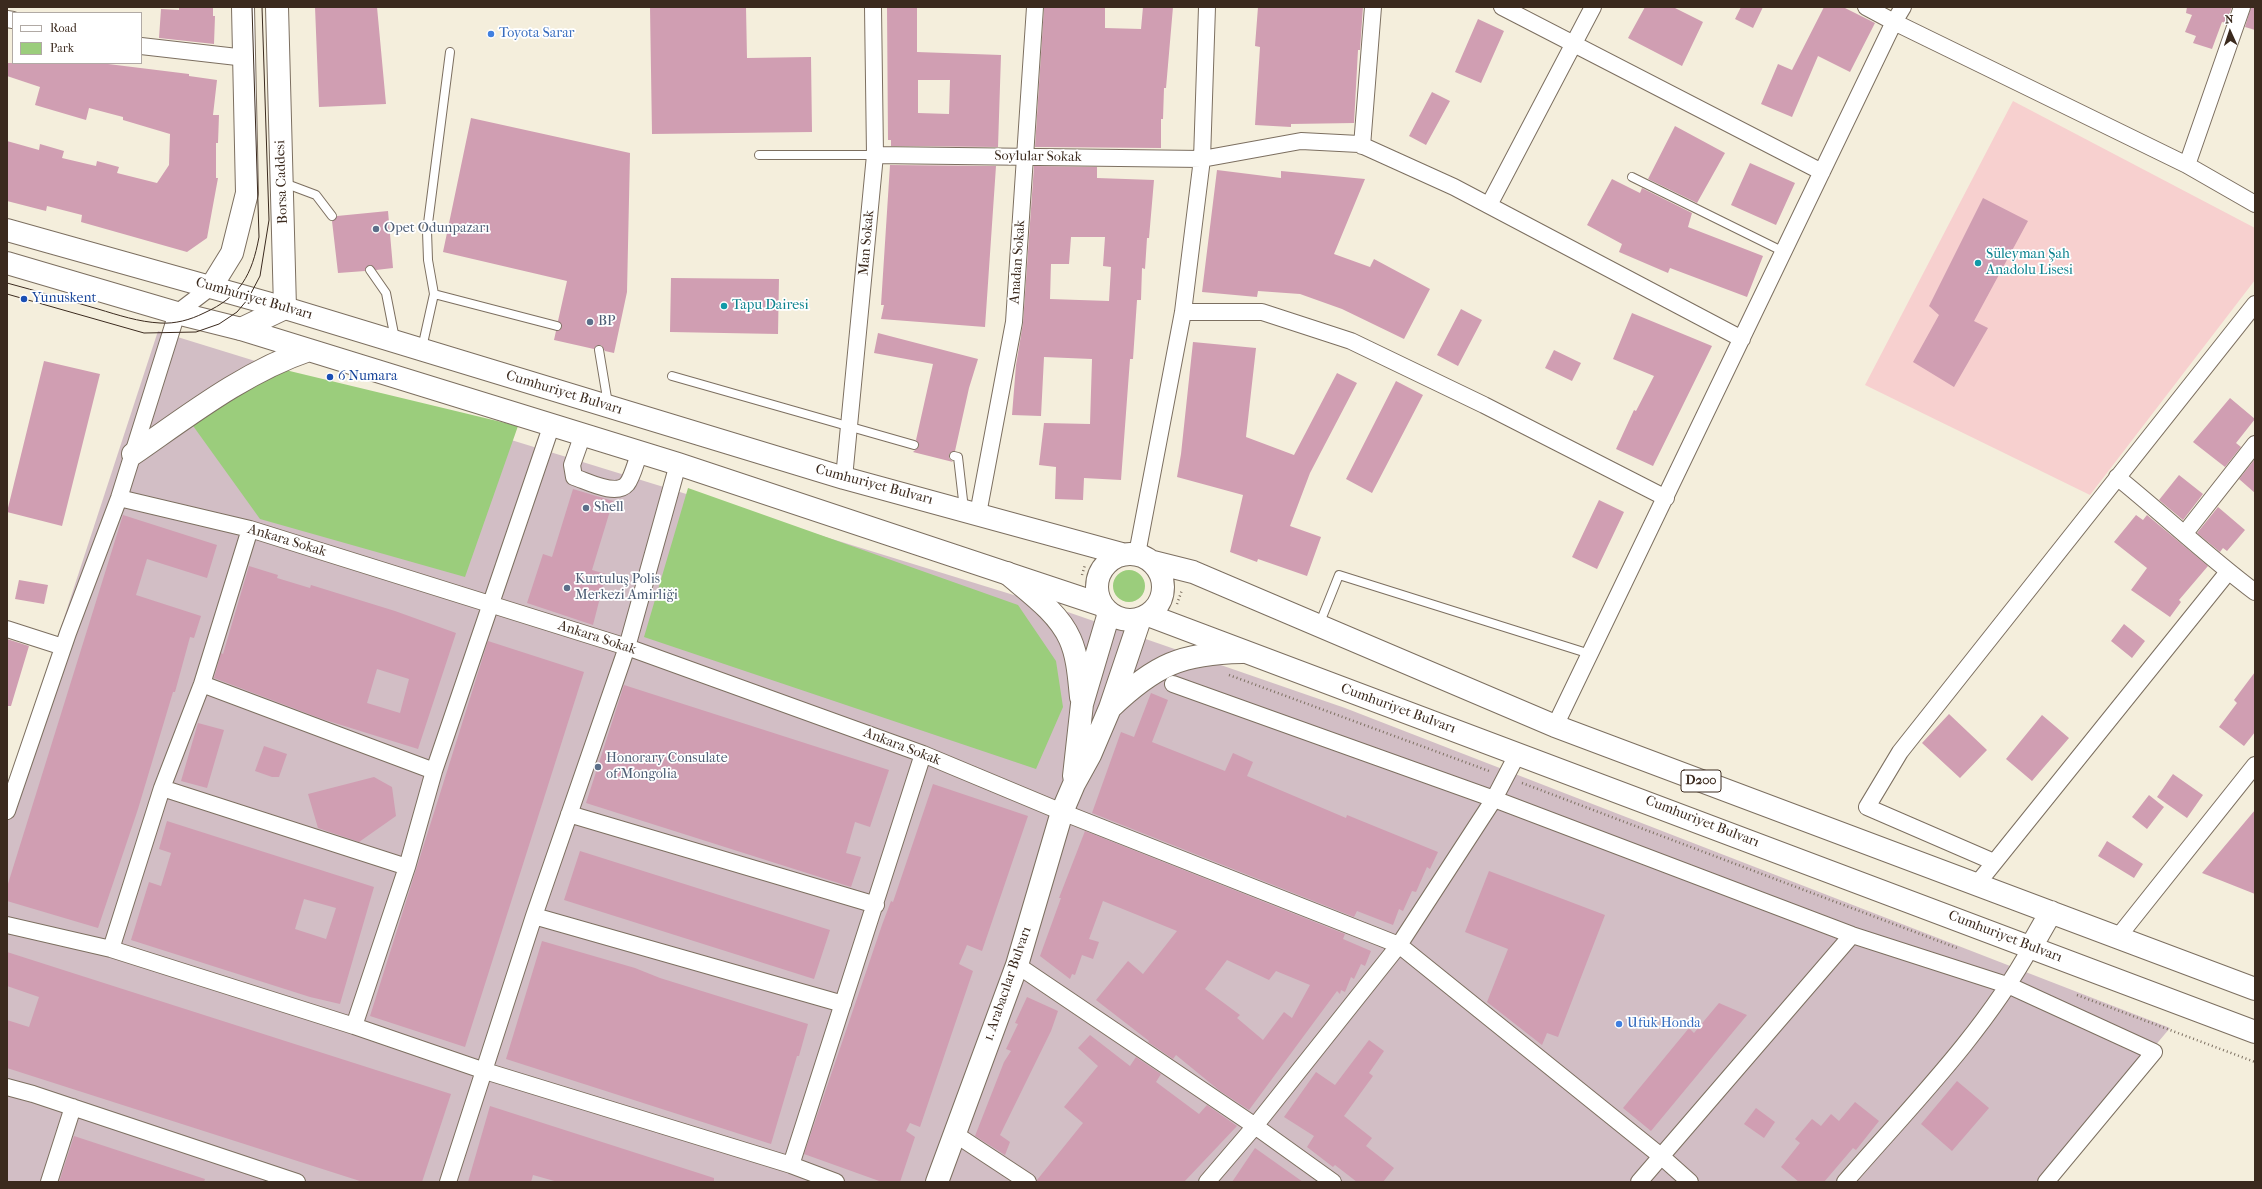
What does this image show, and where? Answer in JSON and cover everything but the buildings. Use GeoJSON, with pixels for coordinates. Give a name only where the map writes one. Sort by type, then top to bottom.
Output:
{"type":"FeatureCollection","features":[{"type":"Feature","properties":{"kind":"main road"},"geometry":{"type":"LineString","coordinates":[[211,287],[232,253],[247,193],[246,58],[243,7]]}},
{"type":"Feature","properties":{"kind":"main road","name":"Borsa Caddesi"},"geometry":{"type":"LineString","coordinates":[[277,7],[283,182],[285,308]]}},
{"type":"Feature","properties":{"kind":"main road","name":"Cumhuriyet Bulvarı"},"geometry":{"type":"LineString","coordinates":[[7,230],[285,308],[844,478],[1193,572],[1555,726],[2255,988]]}},
{"type":"Feature","properties":{"kind":"main road"},"geometry":{"type":"LineString","coordinates":[[7,263],[177,313],[241,329],[678,464],[1007,573],[1106,609],[1126,620],[1144,617],[1161,600],[1164,590],[1163,579],[1137,557],[1111,559],[1102,567],[1098,577],[1096,589],[1106,609]]}},
{"type":"Feature","properties":{"kind":"main road"},"geometry":{"type":"LineString","coordinates":[[241,329],[285,308]]}},
{"type":"Feature","properties":{"kind":"main road"},"geometry":{"type":"LineString","coordinates":[[133,454],[226,390],[294,355],[309,350]]}},
{"type":"Feature","properties":{"kind":"main road"},"geometry":{"type":"LineString","coordinates":[[1007,573],[1054,616],[1070,640],[1077,667],[1082,704]]}},
{"type":"Feature","properties":{"kind":"main road","name":"1. Arabacılar Bulvarı"},"geometry":{"type":"LineString","coordinates":[[1074,784],[1082,704],[1106,609]]}},
{"type":"Feature","properties":{"kind":"main road","name":"Cumhuriyet Bulvarı"},"geometry":{"type":"LineString","coordinates":[[1144,617],[1518,753],[2255,1032]]}},
{"type":"Feature","properties":{"kind":"main road","name":"1. Arabacılar Bulvarı"},"geometry":{"type":"LineString","coordinates":[[937,1182],[1017,965],[1062,812],[1074,784],[1090,755],[1110,708],[1144,617]]}},
{"type":"Feature","properties":{"kind":"main road"},"geometry":{"type":"LineString","coordinates":[[1110,708],[1142,679],[1164,666],[1187,657],[1212,653],[1242,652]]}},
{"type":"Feature","properties":{"kind":"main road"},"geometry":{"type":"LineString","coordinates":[[2032,947],[2051,912]]}},
{"type":"Feature","properties":{"kind":"street","name":"Man Sokak"},"geometry":{"type":"LineString","coordinates":[[844,478],[875,155],[873,7]]}},
{"type":"Feature","properties":{"kind":"street","name":"Anadan Sokak"},"geometry":{"type":"LineString","coordinates":[[971,512],[1014,322],[1035,7]]}},
{"type":"Feature","properties":{"kind":"street"},"geometry":{"type":"LineString","coordinates":[[1137,557],[1183,312],[1202,159],[1207,7]]}},
{"type":"Feature","properties":{"kind":"street"},"geometry":{"type":"LineString","coordinates":[[1362,146],[1373,7]]}},
{"type":"Feature","properties":{"kind":"street"},"geometry":{"type":"LineString","coordinates":[[1502,7],[1573,45],[1822,172]]}},
{"type":"Feature","properties":{"kind":"street"},"geometry":{"type":"LineString","coordinates":[[1489,205],[1593,7]]}},
{"type":"Feature","properties":{"kind":"street"},"geometry":{"type":"LineString","coordinates":[[1866,7],[2187,165],[2255,204]]}},
{"type":"Feature","properties":{"kind":"street"},"geometry":{"type":"LineString","coordinates":[[1555,726],[1902,7]]}},
{"type":"Feature","properties":{"kind":"street"},"geometry":{"type":"LineString","coordinates":[[2187,165],[2242,7]]}},
{"type":"Feature","properties":{"kind":"street"},"geometry":{"type":"LineString","coordinates":[[142,46],[246,58]]}},
{"type":"Feature","properties":{"kind":"street","name":"Soylular Sokak"},"geometry":{"type":"LineString","coordinates":[[875,155],[1202,159],[1301,141],[1362,146],[1454,187],[1742,339]]}},
{"type":"Feature","properties":{"kind":"street"},"geometry":{"type":"LineString","coordinates":[[7,811],[63,647],[119,498],[177,313],[211,287]]}},
{"type":"Feature","properties":{"kind":"street"},"geometry":{"type":"LineString","coordinates":[[1994,862],[1867,807],[1900,752],[2255,304]]}},
{"type":"Feature","properties":{"kind":"street"},"geometry":{"type":"LineString","coordinates":[[1183,312],[1262,312],[1351,341],[1484,405],[1666,498]]}},
{"type":"Feature","properties":{"kind":"street"},"geometry":{"type":"LineString","coordinates":[[354,1026],[407,866],[434,771],[552,424]]}},
{"type":"Feature","properties":{"kind":"street"},"geometry":{"type":"LineString","coordinates":[[583,434],[572,465],[574,477],[615,490],[622,488],[628,483],[640,452]]}},
{"type":"Feature","properties":{"kind":"street"},"geometry":{"type":"LineString","coordinates":[[2186,533],[2255,444]]}},
{"type":"Feature","properties":{"kind":"street"},"geometry":{"type":"LineString","coordinates":[[448,1182],[534,916],[627,647],[678,464]]}},
{"type":"Feature","properties":{"kind":"street"},"geometry":{"type":"LineString","coordinates":[[2117,477],[2186,533],[2228,572],[2255,592]]}},
{"type":"Feature","properties":{"kind":"street","name":"Ankara Sokak"},"geometry":{"type":"LineString","coordinates":[[119,498],[250,529],[627,647],[923,754],[1062,812],[1399,944],[1662,1157],[1690,1182]]}},
{"type":"Feature","properties":{"kind":"street"},"geometry":{"type":"LineString","coordinates":[[111,949],[162,788],[202,684],[250,529]]}},
{"type":"Feature","properties":{"kind":"street"},"geometry":{"type":"LineString","coordinates":[[1977,884],[2228,572]]}},
{"type":"Feature","properties":{"kind":"street"},"geometry":{"type":"LineString","coordinates":[[7,629],[63,647]]}},
{"type":"Feature","properties":{"kind":"street"},"geometry":{"type":"LineString","coordinates":[[202,684],[434,771]]}},
{"type":"Feature","properties":{"kind":"street"},"geometry":{"type":"LineString","coordinates":[[1173,684],[1494,799],[1852,935],[2010,986],[2154,1052],[2046,1182]]}},
{"type":"Feature","properties":{"kind":"street"},"geometry":{"type":"LineString","coordinates":[[1207,1182],[1255,1126],[1399,944],[1494,799],[1518,753]]}},
{"type":"Feature","properties":{"kind":"street"},"geometry":{"type":"LineString","coordinates":[[791,1165],[876,905],[923,754]]}},
{"type":"Feature","properties":{"kind":"street"},"geometry":{"type":"LineString","coordinates":[[2118,937],[2255,765]]}},
{"type":"Feature","properties":{"kind":"street"},"geometry":{"type":"LineString","coordinates":[[162,788],[407,866]]}},
{"type":"Feature","properties":{"kind":"street"},"geometry":{"type":"LineString","coordinates":[[569,814],[876,905]]}},
{"type":"Feature","properties":{"kind":"street"},"geometry":{"type":"LineString","coordinates":[[534,916],[843,1004]]}},
{"type":"Feature","properties":{"kind":"street"},"geometry":{"type":"LineString","coordinates":[[7,925],[111,949],[354,1026],[485,1071],[791,1165],[836,1182]]}},
{"type":"Feature","properties":{"kind":"street"},"geometry":{"type":"LineString","coordinates":[[1639,1182],[1852,935]]}},
{"type":"Feature","properties":{"kind":"street"},"geometry":{"type":"LineString","coordinates":[[1845,1182],[1961,1048],[2010,986],[2032,947]]}},
{"type":"Feature","properties":{"kind":"street"},"geometry":{"type":"LineString","coordinates":[[1017,965],[1255,1126],[1333,1182]]}},
{"type":"Feature","properties":{"kind":"street"},"geometry":{"type":"LineString","coordinates":[[7,1087],[73,1107],[278,1179],[297,1182]]}},
{"type":"Feature","properties":{"kind":"street"},"geometry":{"type":"LineString","coordinates":[[50,1182],[73,1107]]}},
{"type":"Feature","properties":{"kind":"street"},"geometry":{"type":"LineString","coordinates":[[955,1134],[1028,1182]]}},
{"type":"Feature","properties":{"kind":"lane"},"geometry":{"type":"LineString","coordinates":[[422,349],[434,294],[428,260],[427,231],[450,52]]}},
{"type":"Feature","properties":{"kind":"lane"},"geometry":{"type":"LineString","coordinates":[[759,155],[875,155]]}},
{"type":"Feature","properties":{"kind":"lane"},"geometry":{"type":"LineString","coordinates":[[1632,177],[1784,252]]}},
{"type":"Feature","properties":{"kind":"lane"},"geometry":{"type":"LineString","coordinates":[[283,182],[316,195],[332,216]]}},
{"type":"Feature","properties":{"kind":"lane"},"geometry":{"type":"LineString","coordinates":[[370,270],[386,293],[395,341]]}},
{"type":"Feature","properties":{"kind":"lane"},"geometry":{"type":"LineString","coordinates":[[434,294],[557,326]]}},
{"type":"Feature","properties":{"kind":"lane"},"geometry":{"type":"LineString","coordinates":[[599,350],[609,406]]}},
{"type":"Feature","properties":{"kind":"lane"},"geometry":{"type":"LineString","coordinates":[[672,376],[914,446]]}},
{"type":"Feature","properties":{"kind":"lane"},"geometry":{"type":"LineString","coordinates":[[954,456],[958,458],[971,512]]}},
{"type":"Feature","properties":{"kind":"lane"},"geometry":{"type":"LineString","coordinates":[[1318,625],[1339,575],[1590,654]]}},
{"type":"Feature","properties":{"kind":"path"},"geometry":{"type":"LineString","coordinates":[[1080,580],[1087,560]]}},
{"type":"Feature","properties":{"kind":"path"},"geometry":{"type":"LineString","coordinates":[[1175,610],[1184,584]]}},
{"type":"Feature","properties":{"kind":"path"},"geometry":{"type":"LineString","coordinates":[[1225,673],[1483,768]]}},
{"type":"Feature","properties":{"kind":"path"},"geometry":{"type":"LineString","coordinates":[[1520,782],[1961,949]]}},
{"type":"Feature","properties":{"kind":"path"},"geometry":{"type":"LineString","coordinates":[[2076,994],[2255,1062]]}},
{"type":"Feature","properties":{"kind":"shaded area"},"geometry":{"type":"Polygon","coordinates":[[[2013,101],[2255,228],[2255,280],[2090,495],[1865,385],[2013,101]]]}},
{"type":"Feature","properties":{"kind":"shaded area"},"geometry":{"type":"Polygon","coordinates":[[[158,331],[1059,609],[1345,708],[2170,1028],[2040,1182],[7,1182],[7,792],[158,331]]]}},
{"type":"Feature","properties":{"kind":"green space"},"geometry":{"type":"Polygon","coordinates":[[[273,367],[518,426],[465,577],[260,519],[191,423],[273,367]]]}},
{"type":"Feature","properties":{"kind":"green space"},"geometry":{"type":"Polygon","coordinates":[[[688,488],[1018,605],[1056,661],[1063,707],[1036,769],[644,637],[688,488]]]}},
{"type":"Feature","properties":{"kind":"green space"},"geometry":{"type":"Polygon","coordinates":[[[1126,570],[1132,570],[1142,577],[1145,586],[1144,592],[1138,599],[1132,602],[1126,602],[1116,595],[1113,589],[1113,583],[1120,573],[1126,570]]]}},
{"type":"Feature","properties":{"kind":"tram line"},"geometry":{"type":"LineString","coordinates":[[7,283],[129,318],[160,323],[188,320],[216,307],[227,300],[235,292],[248,274],[253,263],[259,237],[252,7]]}},
{"type":"Feature","properties":{"kind":"tram line"},"geometry":{"type":"LineString","coordinates":[[7,294],[144,333],[196,332],[219,324],[237,312],[248,299],[260,276],[269,220],[262,7]]}},
{"type":"Feature","properties":{"kind":"place","name":"Toyota Sarar"},"geometry":{"type":"Point","coordinates":[491,34]}},
{"type":"Feature","properties":{"kind":"place","name":"Opet Odunpazarı"},"geometry":{"type":"Point","coordinates":[376,229]}},
{"type":"Feature","properties":{"kind":"place","name":"Süleyman Şah Anadolu Lisesi"},"geometry":{"type":"Point","coordinates":[1978,263]}},
{"type":"Feature","properties":{"kind":"place","name":"Yunuskent"},"geometry":{"type":"Point","coordinates":[24,299]}},
{"type":"Feature","properties":{"kind":"place","name":"Tapu Dairesi"},"geometry":{"type":"Point","coordinates":[724,306]}},
{"type":"Feature","properties":{"kind":"place","name":"BP"},"geometry":{"type":"Point","coordinates":[590,322]}},
{"type":"Feature","properties":{"kind":"place","name":"6 Numara"},"geometry":{"type":"Point","coordinates":[330,377]}},
{"type":"Feature","properties":{"kind":"place","name":"Shell"},"geometry":{"type":"Point","coordinates":[586,508]}},
{"type":"Feature","properties":{"kind":"place","name":"Kurtuluş Polis Merkezi Amirliği"},"geometry":{"type":"Point","coordinates":[567,588]}},
{"type":"Feature","properties":{"kind":"place","name":"Honorary Consulate of Mongolia"},"geometry":{"type":"Point","coordinates":[598,767]}},
{"type":"Feature","properties":{"kind":"place","name":"Ufuk Honda"},"geometry":{"type":"Point","coordinates":[1619,1024]}}]}
